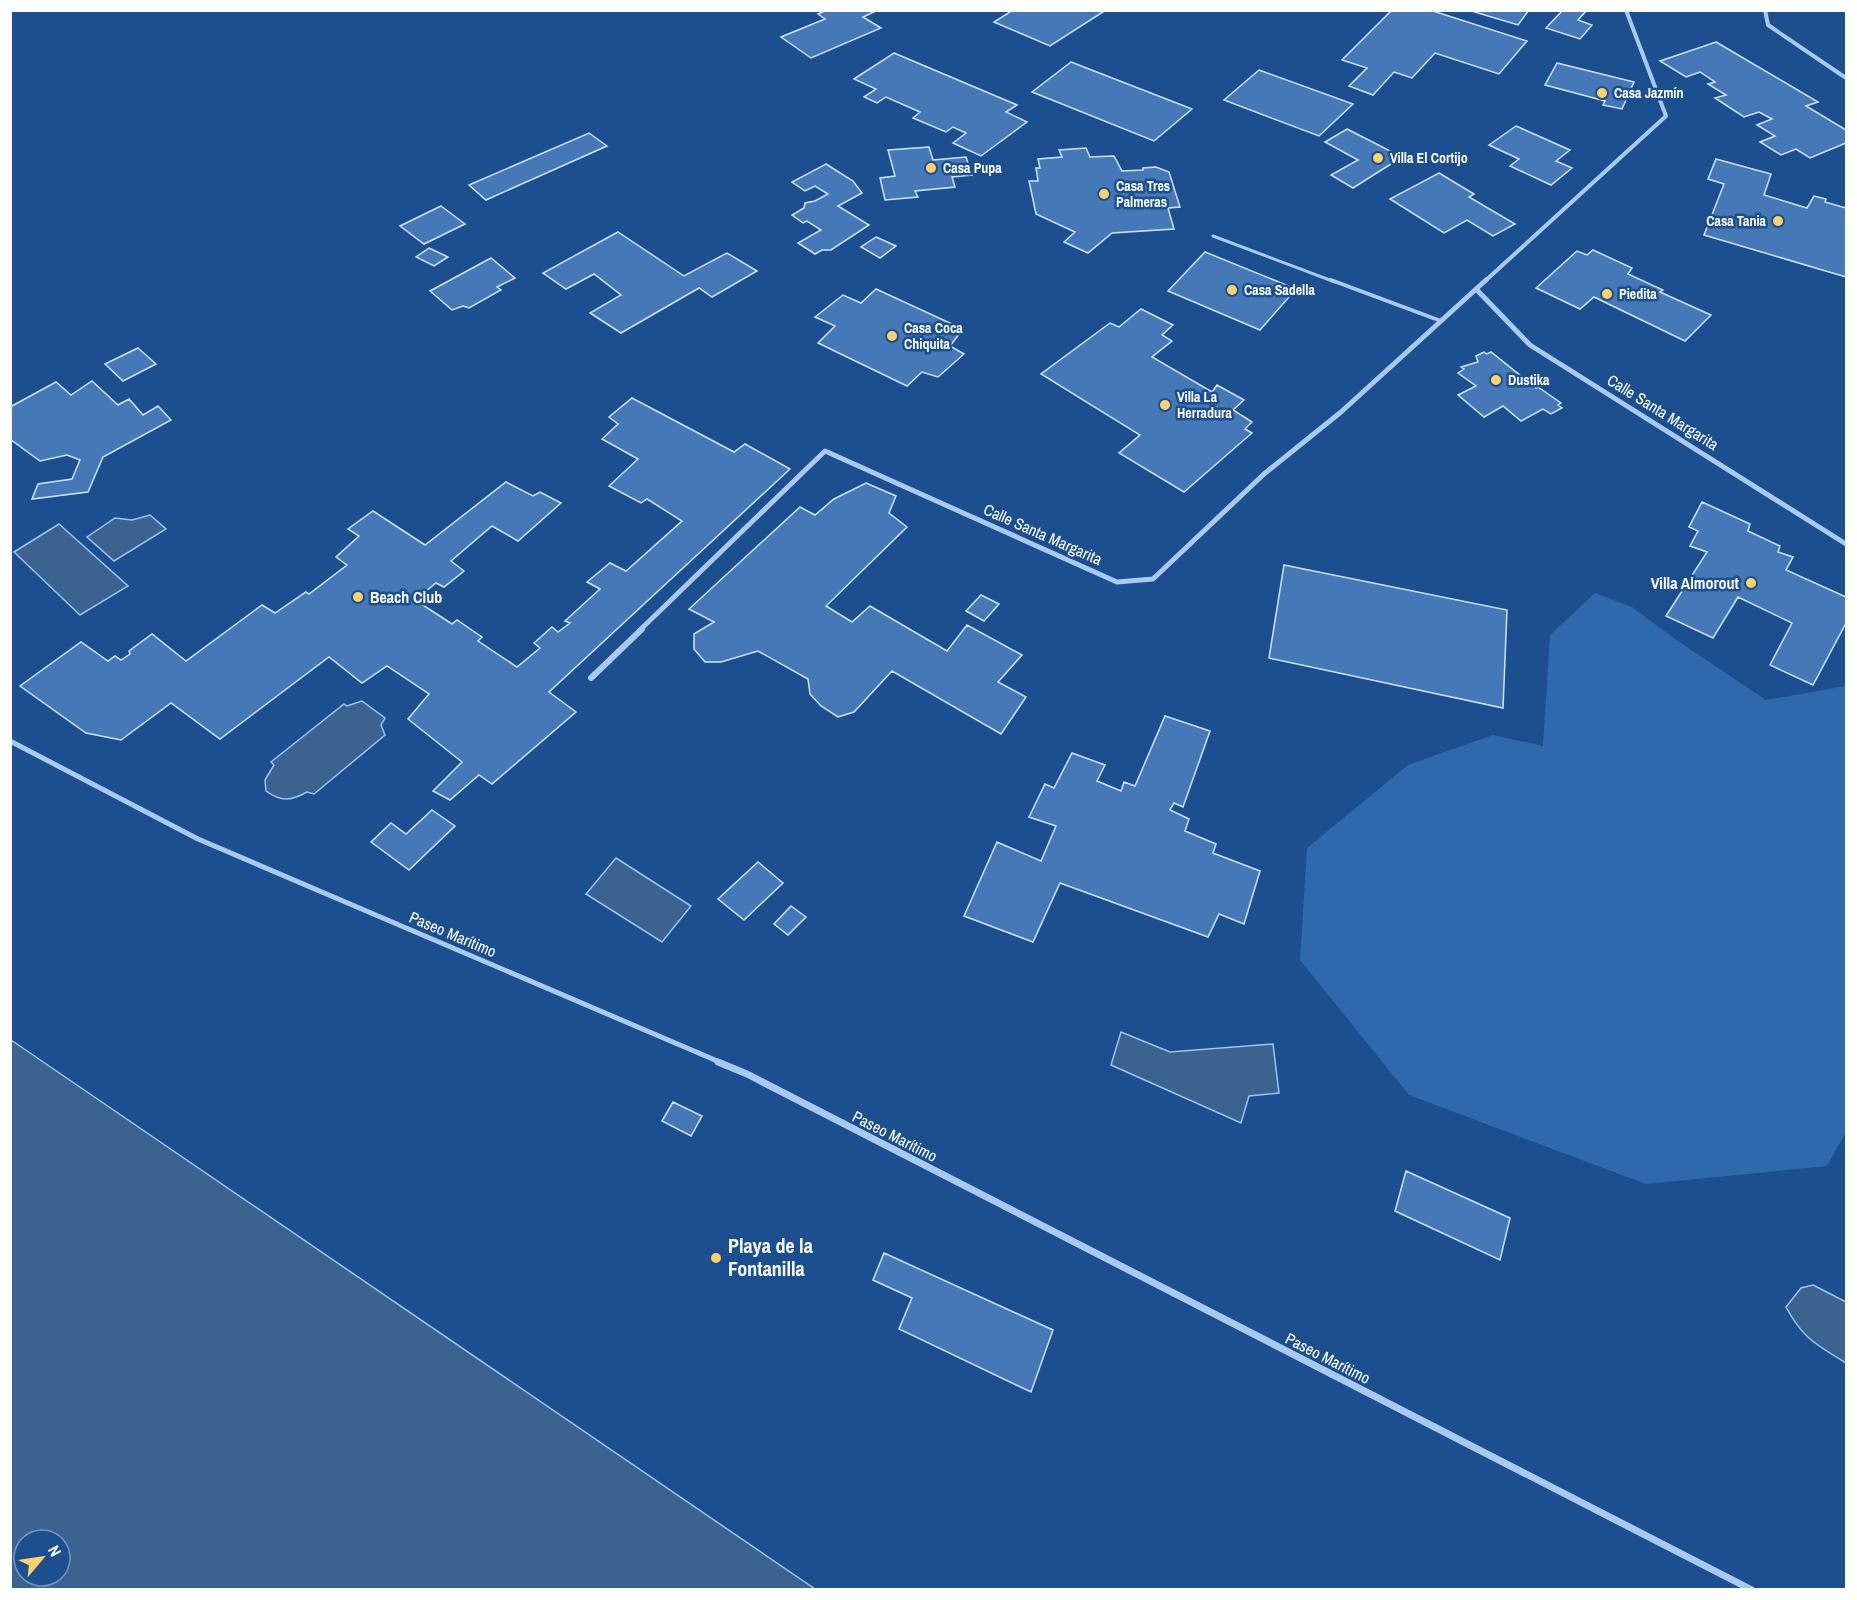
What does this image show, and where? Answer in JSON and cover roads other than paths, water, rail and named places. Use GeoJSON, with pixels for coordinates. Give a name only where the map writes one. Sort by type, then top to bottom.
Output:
{"type":"FeatureCollection","features":[{"type":"Feature","properties":{"kind":"street","name":"Calle Santa Margarita"},"geometry":{"type":"LineString","coordinates":[[591,678],[825,451],[1117,582],[1153,579],[1264,474],[1341,412],[1666,116],[1626,10]]}},
{"type":"Feature","properties":{"kind":"street"},"geometry":{"type":"LineString","coordinates":[[1765,10],[1768,26],[1846,78]]}},
{"type":"Feature","properties":{"kind":"street","name":"Calle Santa Margarita"},"geometry":{"type":"LineString","coordinates":[[1476,289],[1530,345],[1846,544]]}},
{"type":"Feature","properties":{"kind":"street","name":"Paseo Marítimo"},"geometry":{"type":"LineString","coordinates":[[10,741],[198,839],[747,1074],[1752,1590]]}},
{"type":"Feature","properties":{"kind":"lane"},"geometry":{"type":"LineString","coordinates":[[1213,236],[1441,321]]}},
{"type":"Feature","properties":{"kind":"place","name":"Casa Jazmín"},"geometry":{"type":"Point","coordinates":[1602,93]}},
{"type":"Feature","properties":{"kind":"place","name":"Villa El Cortijo"},"geometry":{"type":"Point","coordinates":[1378,158]}},
{"type":"Feature","properties":{"kind":"place","name":"Casa Pupa"},"geometry":{"type":"Point","coordinates":[931,168]}},
{"type":"Feature","properties":{"kind":"place","name":"Casa Tres Palmeras"},"geometry":{"type":"Point","coordinates":[1104,194]}},
{"type":"Feature","properties":{"kind":"place","name":"Casa Tania"},"geometry":{"type":"Point","coordinates":[1778,221]}},
{"type":"Feature","properties":{"kind":"place","name":"Casa Sadella"},"geometry":{"type":"Point","coordinates":[1232,290]}},
{"type":"Feature","properties":{"kind":"place","name":"Piedita"},"geometry":{"type":"Point","coordinates":[1607,294]}},
{"type":"Feature","properties":{"kind":"place","name":"Casa Coca Chiquita"},"geometry":{"type":"Point","coordinates":[892,336]}},
{"type":"Feature","properties":{"kind":"place","name":"Dustika"},"geometry":{"type":"Point","coordinates":[1496,380]}},
{"type":"Feature","properties":{"kind":"place","name":"Villa La Herradura"},"geometry":{"type":"Point","coordinates":[1165,405]}},
{"type":"Feature","properties":{"kind":"place","name":"Villa Almorout"},"geometry":{"type":"Point","coordinates":[1751,583]}},
{"type":"Feature","properties":{"kind":"place","name":"Beach Club"},"geometry":{"type":"Point","coordinates":[358,597]}},
{"type":"Feature","properties":{"kind":"place","name":"Playa de la Fontanilla"},"geometry":{"type":"Point","coordinates":[716,1258]}}]}
